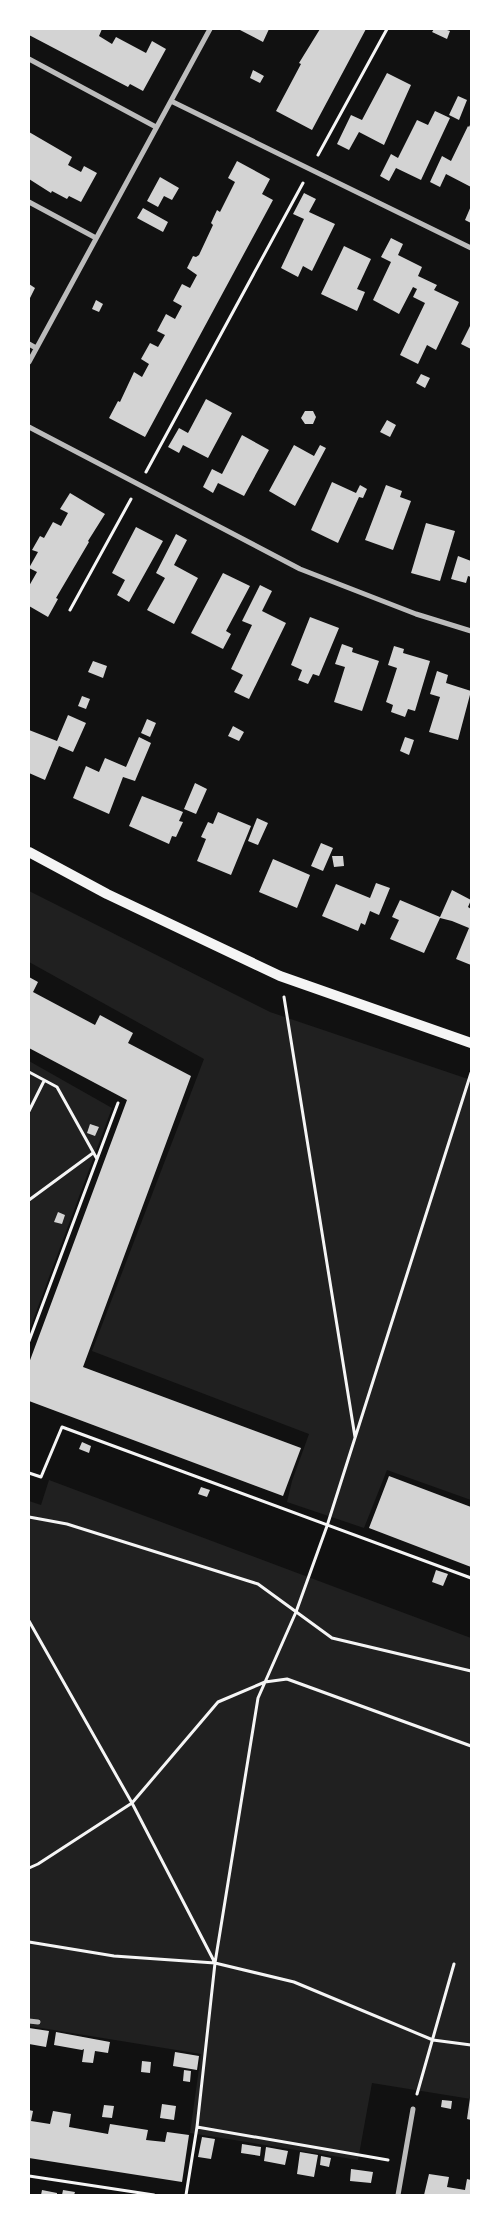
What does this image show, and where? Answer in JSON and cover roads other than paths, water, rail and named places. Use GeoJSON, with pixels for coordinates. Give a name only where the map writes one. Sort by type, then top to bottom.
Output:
{"type":"FeatureCollection","features":[{"type":"Feature","properties":{"kind":"main road"},"geometry":{"type":"LineString","coordinates":[[29,852],[107,894],[280,976],[471,1043]]}},
{"type":"Feature","properties":{"kind":"street"},"geometry":{"type":"LineString","coordinates":[[29,362],[210,29]]}},
{"type":"Feature","properties":{"kind":"street"},"geometry":{"type":"LineString","coordinates":[[29,59],[156,127]]}},
{"type":"Feature","properties":{"kind":"street"},"geometry":{"type":"LineString","coordinates":[[171,101],[471,248]]}},
{"type":"Feature","properties":{"kind":"street"},"geometry":{"type":"LineString","coordinates":[[29,202],[96,238]]}},
{"type":"Feature","properties":{"kind":"street"},"geometry":{"type":"LineString","coordinates":[[29,344],[36,348]]}},
{"type":"Feature","properties":{"kind":"street"},"geometry":{"type":"LineString","coordinates":[[29,427],[300,569],[416,614],[471,631]]}},
{"type":"Feature","properties":{"kind":"street"},"geometry":{"type":"LineString","coordinates":[[29,2021],[38,2022]]}},
{"type":"Feature","properties":{"kind":"street"},"geometry":{"type":"LineString","coordinates":[[398,2195],[413,2109]]}}]}
